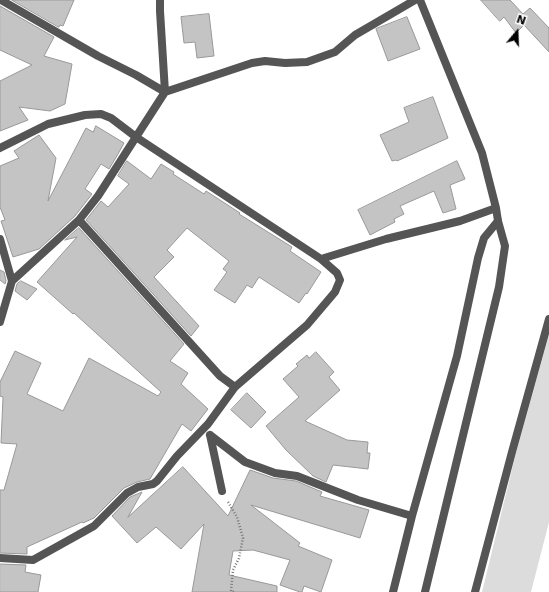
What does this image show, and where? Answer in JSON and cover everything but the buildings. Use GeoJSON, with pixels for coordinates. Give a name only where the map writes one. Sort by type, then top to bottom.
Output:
{"type":"FeatureCollection","features":[{"type":"Feature","properties":{"kind":"street"},"geometry":{"type":"LineString","coordinates":[[1,0],[164,92],[252,63],[265,61],[285,63],[307,62],[335,52],[355,35],[416,0]]}},
{"type":"Feature","properties":{"kind":"street"},"geometry":{"type":"LineString","coordinates":[[0,322],[12,281],[79,220],[98,196],[164,92],[160,0]]}},
{"type":"Feature","properties":{"kind":"street"},"geometry":{"type":"LineString","coordinates":[[420,0],[482,153],[505,246],[499,287],[425,592]]}},
{"type":"Feature","properties":{"kind":"street"},"geometry":{"type":"LineString","coordinates":[[0,148],[48,124],[85,115],[101,114],[111,118],[136,137],[321,258],[337,273],[340,280],[335,292],[307,325],[235,387],[208,424],[177,456],[154,484],[138,487],[127,493],[94,526],[33,560],[0,558]]}},
{"type":"Feature","properties":{"kind":"street"},"geometry":{"type":"LineString","coordinates":[[321,258],[386,239],[460,221],[496,208]]}},
{"type":"Feature","properties":{"kind":"street"},"geometry":{"type":"LineString","coordinates":[[79,220],[220,376],[235,387]]}},
{"type":"Feature","properties":{"kind":"street"},"geometry":{"type":"LineString","coordinates":[[393,592],[412,516],[457,356],[478,258],[484,238],[498,221]]}},
{"type":"Feature","properties":{"kind":"street"},"geometry":{"type":"LineString","coordinates":[[0,239],[12,281]]}},
{"type":"Feature","properties":{"kind":"street"},"geometry":{"type":"LineString","coordinates":[[475,592],[549,319]]}},
{"type":"Feature","properties":{"kind":"street"},"geometry":{"type":"LineString","coordinates":[[208,424],[222,491]]}},
{"type":"Feature","properties":{"kind":"street"},"geometry":{"type":"LineString","coordinates":[[210,435],[245,462],[275,473],[297,476],[358,500],[412,516]]}},
{"type":"Feature","properties":{"kind":"path"},"geometry":{"type":"LineString","coordinates":[[222,491],[237,517],[243,538],[239,558],[233,570],[231,591],[234,592]]}},
{"type":"Feature","properties":{"kind":"shaded area"},"geometry":{"type":"Polygon","coordinates":[[[549,335],[549,522],[531,592],[482,592],[516,453],[549,335]]]}}]}
